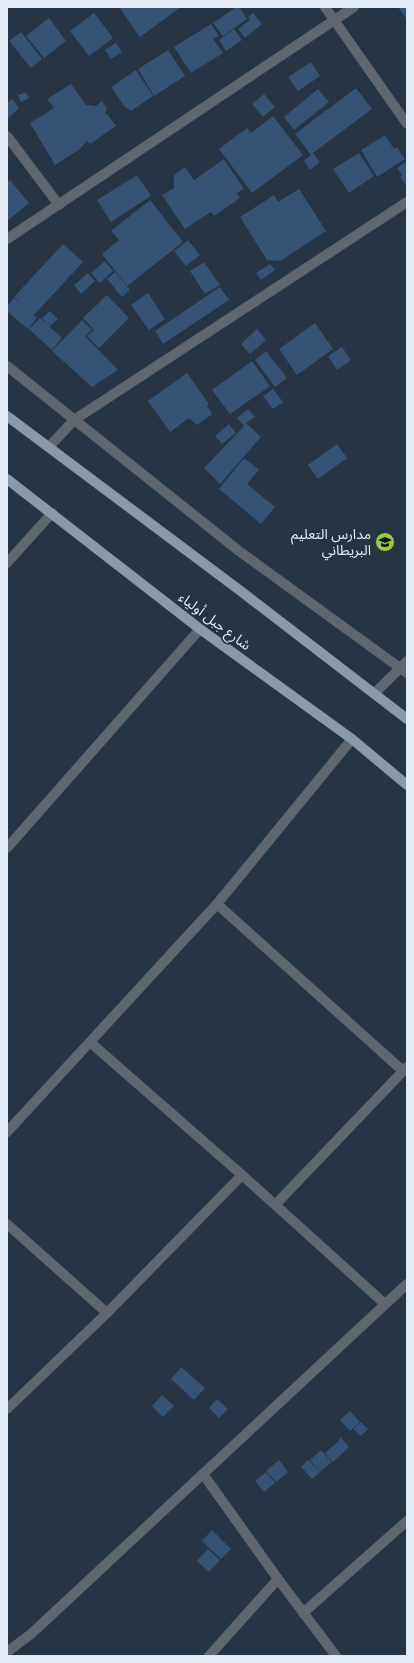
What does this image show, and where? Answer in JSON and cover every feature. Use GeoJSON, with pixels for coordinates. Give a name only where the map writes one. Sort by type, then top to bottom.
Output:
{"type":"FeatureCollection","features":[{"type":"Feature","properties":{"kind":"main road"},"geometry":{"type":"LineString","coordinates":[[7,416],[375,693],[407,719]]}},
{"type":"Feature","properties":{"kind":"main road","name":"شارع جبل أولياء"},"geometry":{"type":"LineString","coordinates":[[7,478],[200,629],[352,739],[407,785]]}},
{"type":"Feature","properties":{"kind":"street"},"geometry":{"type":"LineString","coordinates":[[325,7],[407,124]]}},
{"type":"Feature","properties":{"kind":"street"},"geometry":{"type":"LineString","coordinates":[[7,239],[354,7]]}},
{"type":"Feature","properties":{"kind":"street"},"geometry":{"type":"LineString","coordinates":[[7,136],[59,205]]}},
{"type":"Feature","properties":{"kind":"street"},"geometry":{"type":"LineString","coordinates":[[49,447],[74,420],[407,202]]}},
{"type":"Feature","properties":{"kind":"street"},"geometry":{"type":"LineString","coordinates":[[7,366],[239,551],[405,667],[375,693]]}},
{"type":"Feature","properties":{"kind":"street"},"geometry":{"type":"LineString","coordinates":[[7,564],[52,513]]}},
{"type":"Feature","properties":{"kind":"street"},"geometry":{"type":"LineString","coordinates":[[7,848],[200,629]]}},
{"type":"Feature","properties":{"kind":"street"},"geometry":{"type":"LineString","coordinates":[[7,1132],[91,1043],[217,904],[352,739]]}},
{"type":"Feature","properties":{"kind":"street"},"geometry":{"type":"LineString","coordinates":[[217,904],[405,1069],[276,1204]]}},
{"type":"Feature","properties":{"kind":"street"},"geometry":{"type":"LineString","coordinates":[[91,1043],[276,1204],[385,1304]]}},
{"type":"Feature","properties":{"kind":"street"},"geometry":{"type":"LineString","coordinates":[[7,1409],[107,1312],[242,1175]]}},
{"type":"Feature","properties":{"kind":"street"},"geometry":{"type":"LineString","coordinates":[[7,1224],[107,1312]]}},
{"type":"Feature","properties":{"kind":"street"},"geometry":{"type":"LineString","coordinates":[[7,1652],[31,1634],[407,1284]]}},
{"type":"Feature","properties":{"kind":"street"},"geometry":{"type":"LineString","coordinates":[[203,1474],[278,1579],[336,1656]]}},
{"type":"Feature","properties":{"kind":"street"},"geometry":{"type":"LineString","coordinates":[[303,1613],[407,1521]]}},
{"type":"Feature","properties":{"kind":"street"},"geometry":{"type":"LineString","coordinates":[[209,1656],[278,1579]]}},
{"type":"Feature","properties":{"kind":"building"},"geometry":{"type":"Polygon","coordinates":[[[119,7],[181,7],[140,37],[119,7]]]}},
{"type":"Feature","properties":{"kind":"building"},"geometry":{"type":"Polygon","coordinates":[[[236,7],[239,7],[247,19],[223,36],[213,23],[236,7]]]}},
{"type":"Feature","properties":{"kind":"building"},"geometry":{"type":"Polygon","coordinates":[[[398,7],[407,7],[407,20],[398,7]]]}},
{"type":"Feature","properties":{"kind":"building"},"geometry":{"type":"Polygon","coordinates":[[[94,13],[113,38],[89,56],[70,31],[94,13]]]}},
{"type":"Feature","properties":{"kind":"building"},"geometry":{"type":"Polygon","coordinates":[[[253,13],[262,24],[245,38],[238,29],[250,20],[248,17],[253,13]]]}},
{"type":"Feature","properties":{"kind":"building"},"geometry":{"type":"Polygon","coordinates":[[[49,18],[66,41],[44,58],[26,36],[49,18]]]}},
{"type":"Feature","properties":{"kind":"building"},"geometry":{"type":"Polygon","coordinates":[[[211,24],[219,36],[213,39],[223,53],[191,73],[174,47],[211,24]]]}},
{"type":"Feature","properties":{"kind":"building"},"geometry":{"type":"Polygon","coordinates":[[[234,29],[242,40],[226,51],[219,40],[234,29]]]}},
{"type":"Feature","properties":{"kind":"building"},"geometry":{"type":"Polygon","coordinates":[[[21,32],[42,59],[31,68],[9,41],[21,32]]]}},
{"type":"Feature","properties":{"kind":"building"},"geometry":{"type":"Polygon","coordinates":[[[116,43],[122,52],[111,59],[105,50],[116,43]]]}},
{"type":"Feature","properties":{"kind":"building"},"geometry":{"type":"Polygon","coordinates":[[[168,50],[185,76],[154,96],[138,69],[168,50]]]}},
{"type":"Feature","properties":{"kind":"building"},"geometry":{"type":"Polygon","coordinates":[[[311,62],[320,76],[298,91],[288,77],[311,62]]]}},
{"type":"Feature","properties":{"kind":"building"},"geometry":{"type":"Polygon","coordinates":[[[136,70],[153,96],[131,111],[125,107],[111,87],[136,70]]]}},
{"type":"Feature","properties":{"kind":"building"},"geometry":{"type":"Polygon","coordinates":[[[71,84],[86,105],[96,106],[102,101],[107,109],[105,113],[116,126],[90,144],[87,141],[80,149],[55,165],[30,123],[54,108],[47,99],[71,84]]]}},
{"type":"Feature","properties":{"kind":"building"},"geometry":{"type":"Polygon","coordinates":[[[356,88],[372,109],[313,153],[320,162],[310,170],[304,161],[311,155],[295,134],[356,88]]]}},
{"type":"Feature","properties":{"kind":"building"},"geometry":{"type":"Polygon","coordinates":[[[318,89],[329,102],[294,130],[284,117],[318,89]]]}},
{"type":"Feature","properties":{"kind":"building"},"geometry":{"type":"Polygon","coordinates":[[[26,92],[29,98],[21,102],[18,95],[26,92]]]}},
{"type":"Feature","properties":{"kind":"building"},"geometry":{"type":"Polygon","coordinates":[[[264,94],[275,107],[263,117],[252,104],[264,94]]]}},
{"type":"Feature","properties":{"kind":"building"},"geometry":{"type":"Polygon","coordinates":[[[12,99],[19,108],[7,119],[7,103],[12,99]]]}},
{"type":"Feature","properties":{"kind":"building"},"geometry":{"type":"Polygon","coordinates":[[[273,116],[303,155],[252,193],[219,149],[247,128],[251,133],[273,116]]]}},
{"type":"Feature","properties":{"kind":"building"},"geometry":{"type":"Polygon","coordinates":[[[385,135],[394,149],[397,147],[405,159],[377,177],[361,150],[385,135]]]}},
{"type":"Feature","properties":{"kind":"building"},"geometry":{"type":"Polygon","coordinates":[[[359,153],[374,176],[349,193],[333,169],[359,153]]]}},
{"type":"Feature","properties":{"kind":"building"},"geometry":{"type":"Polygon","coordinates":[[[224,159],[244,189],[237,193],[240,198],[214,216],[211,212],[185,229],[162,195],[174,188],[174,175],[185,167],[194,180],[224,159]]]}},
{"type":"Feature","properties":{"kind":"building"},"geometry":{"type":"Polygon","coordinates":[[[407,161],[407,187],[400,177],[402,175],[397,168],[407,161]]]}},
{"type":"Feature","properties":{"kind":"building"},"geometry":{"type":"Polygon","coordinates":[[[137,175],[151,196],[111,222],[97,200],[137,175]]]}},
{"type":"Feature","properties":{"kind":"building"},"geometry":{"type":"Polygon","coordinates":[[[10,180],[29,203],[7,221],[7,182],[10,180]]]}},
{"type":"Feature","properties":{"kind":"building"},"geometry":{"type":"Polygon","coordinates":[[[299,189],[326,231],[280,261],[267,260],[240,217],[274,195],[278,202],[299,189]]]}},
{"type":"Feature","properties":{"kind":"building"},"geometry":{"type":"Polygon","coordinates":[[[150,200],[183,242],[127,286],[102,254],[119,240],[111,231],[150,200]]]}},
{"type":"Feature","properties":{"kind":"building"},"geometry":{"type":"Polygon","coordinates":[[[188,240],[200,255],[186,266],[174,251],[188,240]]]}},
{"type":"Feature","properties":{"kind":"building"},"geometry":{"type":"Polygon","coordinates":[[[63,244],[83,262],[34,315],[37,318],[28,329],[7,311],[7,306],[14,298],[24,306],[14,297],[63,244]]]}},
{"type":"Feature","properties":{"kind":"building"},"geometry":{"type":"Polygon","coordinates":[[[105,261],[113,271],[100,283],[91,273],[105,261]]]}},
{"type":"Feature","properties":{"kind":"building"},"geometry":{"type":"Polygon","coordinates":[[[204,262],[220,285],[205,294],[190,271],[204,262]]]}},
{"type":"Feature","properties":{"kind":"building"},"geometry":{"type":"Polygon","coordinates":[[[270,264],[275,270],[261,280],[256,273],[270,264]]]}},
{"type":"Feature","properties":{"kind":"building"},"geometry":{"type":"Polygon","coordinates":[[[115,272],[130,290],[122,297],[107,279],[115,272]]]}},
{"type":"Feature","properties":{"kind":"building"},"geometry":{"type":"Polygon","coordinates":[[[88,273],[95,281],[81,294],[74,285],[88,273]]]}},
{"type":"Feature","properties":{"kind":"building"},"geometry":{"type":"Polygon","coordinates":[[[220,287],[229,300],[163,344],[155,331],[220,287]]]}},
{"type":"Feature","properties":{"kind":"building"},"geometry":{"type":"Polygon","coordinates":[[[148,293],[165,319],[149,330],[131,305],[148,293]]]}},
{"type":"Feature","properties":{"kind":"building"},"geometry":{"type":"Polygon","coordinates":[[[107,295],[129,318],[99,348],[87,336],[94,330],[83,318],[107,295]]]}},
{"type":"Feature","properties":{"kind":"building"},"geometry":{"type":"Polygon","coordinates":[[[50,311],[58,319],[49,327],[42,318],[50,311]]]}},
{"type":"Feature","properties":{"kind":"building"},"geometry":{"type":"Polygon","coordinates":[[[40,318],[62,338],[52,350],[29,329],[40,318]]]}},
{"type":"Feature","properties":{"kind":"building"},"geometry":{"type":"Polygon","coordinates":[[[82,320],[92,330],[85,336],[118,370],[92,387],[52,351],[82,320]]]}},
{"type":"Feature","properties":{"kind":"building"},"geometry":{"type":"Polygon","coordinates":[[[315,323],[333,349],[297,375],[279,349],[315,323]]]}},
{"type":"Feature","properties":{"kind":"building"},"geometry":{"type":"Polygon","coordinates":[[[257,329],[266,340],[250,354],[241,344],[257,329]]]}},
{"type":"Feature","properties":{"kind":"building"},"geometry":{"type":"Polygon","coordinates":[[[342,347],[351,360],[337,370],[328,356],[342,347]]]}},
{"type":"Feature","properties":{"kind":"building"},"geometry":{"type":"Polygon","coordinates":[[[266,351],[287,378],[275,387],[255,360],[266,351]]]}},
{"type":"Feature","properties":{"kind":"building"},"geometry":{"type":"Polygon","coordinates":[[[252,361],[270,386],[230,414],[212,390],[252,361]]]}},
{"type":"Feature","properties":{"kind":"building"},"geometry":{"type":"Polygon","coordinates":[[[187,373],[209,404],[207,406],[212,414],[197,425],[189,418],[170,432],[148,401],[187,373]]]}},
{"type":"Feature","properties":{"kind":"building"},"geometry":{"type":"Polygon","coordinates":[[[273,389],[283,402],[273,409],[263,396],[273,389]]]}},
{"type":"Feature","properties":{"kind":"building"},"geometry":{"type":"Polygon","coordinates":[[[248,409],[255,417],[246,423],[261,437],[220,484],[204,468],[244,426],[237,418],[248,409]]]}},
{"type":"Feature","properties":{"kind":"building"},"geometry":{"type":"Polygon","coordinates":[[[229,424],[236,433],[222,444],[215,436],[229,424]]]}},
{"type":"Feature","properties":{"kind":"building"},"geometry":{"type":"Polygon","coordinates":[[[337,444],[347,458],[318,479],[308,465],[337,444]]]}},
{"type":"Feature","properties":{"kind":"building"},"geometry":{"type":"Polygon","coordinates":[[[244,458],[259,470],[247,484],[275,507],[261,524],[219,489],[244,458]]]}},
{"type":"Feature","properties":{"kind":"building"},"geometry":{"type":"Polygon","coordinates":[[[181,1367],[205,1388],[194,1400],[171,1379],[181,1367]]]}},
{"type":"Feature","properties":{"kind":"building"},"geometry":{"type":"Polygon","coordinates":[[[162,1395],[174,1406],[163,1417],[152,1406],[162,1395]]]}},
{"type":"Feature","properties":{"kind":"building"},"geometry":{"type":"Polygon","coordinates":[[[217,1399],[228,1409],[219,1418],[209,1408],[217,1399]]]}},
{"type":"Feature","properties":{"kind":"building"},"geometry":{"type":"Polygon","coordinates":[[[350,1411],[360,1422],[350,1431],[340,1420],[350,1411]]]}},
{"type":"Feature","properties":{"kind":"building"},"geometry":{"type":"Polygon","coordinates":[[[361,1422],[368,1429],[361,1436],[353,1429],[361,1422]]]}},
{"type":"Feature","properties":{"kind":"building"},"geometry":{"type":"Polygon","coordinates":[[[340,1437],[349,1447],[333,1462],[325,1453],[339,1441],[340,1437]]]}},
{"type":"Feature","properties":{"kind":"building"},"geometry":{"type":"Polygon","coordinates":[[[321,1450],[332,1462],[320,1472],[310,1460],[321,1450]]]}},
{"type":"Feature","properties":{"kind":"building"},"geometry":{"type":"Polygon","coordinates":[[[279,1460],[288,1472],[276,1482],[266,1471],[279,1460]]]}},
{"type":"Feature","properties":{"kind":"building"},"geometry":{"type":"Polygon","coordinates":[[[308,1460],[320,1472],[312,1479],[301,1467],[308,1460]]]}},
{"type":"Feature","properties":{"kind":"building"},"geometry":{"type":"Polygon","coordinates":[[[266,1472],[275,1483],[264,1492],[255,1481],[266,1472]]]}},
{"type":"Feature","properties":{"kind":"building"},"geometry":{"type":"Polygon","coordinates":[[[212,1530],[231,1549],[221,1559],[202,1541],[212,1530]]]}},
{"type":"Feature","properties":{"kind":"building"},"geometry":{"type":"Polygon","coordinates":[[[208,1549],[220,1560],[209,1572],[197,1561],[208,1549]]]}},
{"type":"Feature","properties":{"kind":"place","name":"مدارس التعليم البريطاني"},"geometry":{"type":"Point","coordinates":[385,542]}}]}
